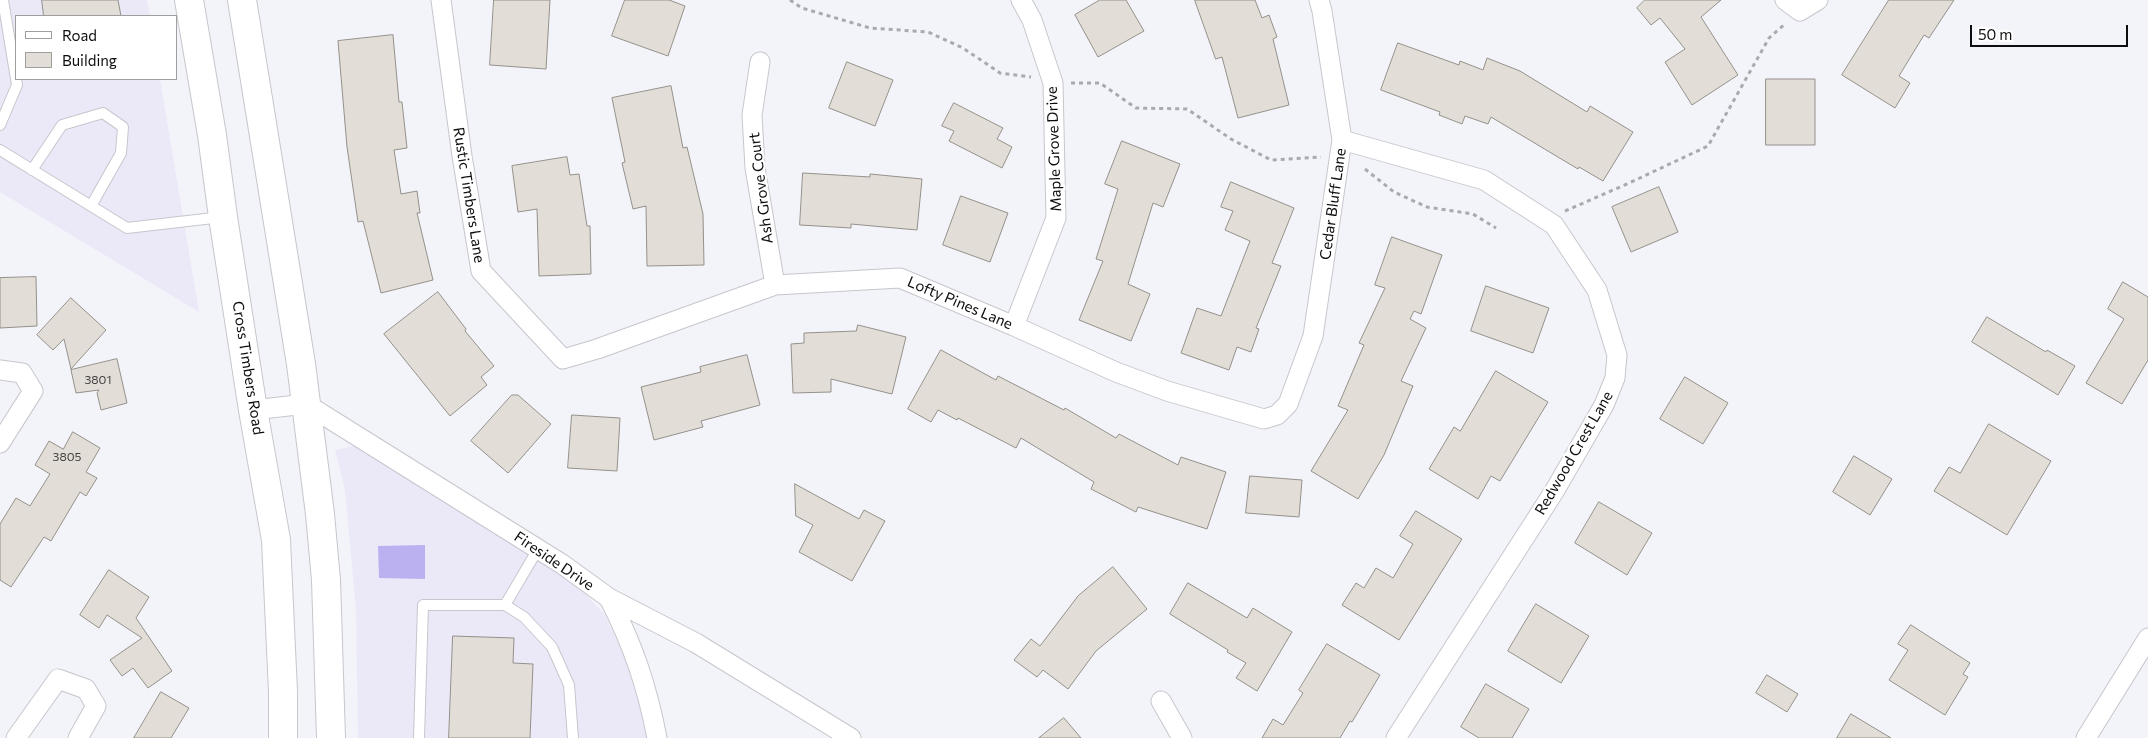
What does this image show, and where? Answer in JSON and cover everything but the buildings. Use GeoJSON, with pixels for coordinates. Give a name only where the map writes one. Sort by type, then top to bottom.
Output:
{"type":"FeatureCollection","features":[{"type":"Feature","properties":{"kind":"main road","name":"Cross Timbers Road"},"geometry":{"type":"LineString","coordinates":[[189,0],[212,135],[222,217],[253,410],[276,540],[283,692],[283,738]]}},
{"type":"Feature","properties":{"kind":"main road"},"geometry":{"type":"LineString","coordinates":[[242,0],[301,364],[320,514],[326,580],[331,738]]}},
{"type":"Feature","properties":{"kind":"street","name":"Rustic Timbers Lane"},"geometry":{"type":"LineString","coordinates":[[441,0],[462,156],[482,270],[563,359]]}},
{"type":"Feature","properties":{"kind":"street","name":"Maple Grove Drive"},"geometry":{"type":"LineString","coordinates":[[1014,326],[1056,218],[1053,83],[1032,20],[1021,0]]}},
{"type":"Feature","properties":{"kind":"street","name":"Cedar Bluff Lane"},"geometry":{"type":"LineString","coordinates":[[1288,404],[1314,336],[1342,140],[1322,11],[1318,0]]}},
{"type":"Feature","properties":{"kind":"street"},"geometry":{"type":"LineString","coordinates":[[1793,5],[1818,0]]}},
{"type":"Feature","properties":{"kind":"street","name":"Ash Grove Court"},"geometry":{"type":"LineString","coordinates":[[760,62],[752,115],[755,168],[775,285]]}},
{"type":"Feature","properties":{"kind":"street","name":"Redwood Crest Lane"},"geometry":{"type":"LineString","coordinates":[[1342,140],[1484,180],[1554,225],[1597,290],[1617,355],[1616,378],[1604,406],[1555,490],[1396,738]]}},
{"type":"Feature","properties":{"kind":"street","name":"Lofty Pines Lane"},"geometry":{"type":"LineString","coordinates":[[563,359],[597,349],[775,285],[900,278],[1116,372],[1167,391],[1264,419],[1277,415],[1288,404]]}},
{"type":"Feature","properties":{"kind":"street"},"geometry":{"type":"LineString","coordinates":[[0,370],[22,373],[33,391],[0,443]]}},
{"type":"Feature","properties":{"kind":"street"},"geometry":{"type":"LineString","coordinates":[[253,410],[306,404]]}},
{"type":"Feature","properties":{"kind":"street","name":"Fireside Drive"},"geometry":{"type":"LineString","coordinates":[[306,404],[538,549],[609,598],[696,643],[851,738]]}},
{"type":"Feature","properties":{"kind":"street"},"geometry":{"type":"LineString","coordinates":[[609,598],[632,647],[650,699],[657,738]]}},
{"type":"Feature","properties":{"kind":"street"},"geometry":{"type":"LineString","coordinates":[[2086,738],[2148,638]]}},
{"type":"Feature","properties":{"kind":"street"},"geometry":{"type":"LineString","coordinates":[[16,738],[58,679],[86,689],[96,706],[78,738]]}},
{"type":"Feature","properties":{"kind":"street"},"geometry":{"type":"LineString","coordinates":[[1161,701],[1182,738]]}},
{"type":"Feature","properties":{"kind":"lane"},"geometry":{"type":"LineString","coordinates":[[3,9],[15,74]]}},
{"type":"Feature","properties":{"kind":"lane"},"geometry":{"type":"LineString","coordinates":[[0,125],[17,85],[16,80]]}},
{"type":"Feature","properties":{"kind":"lane"},"geometry":{"type":"LineString","coordinates":[[32,170],[62,124],[103,113],[122,127],[122,154],[90,206]]}},
{"type":"Feature","properties":{"kind":"lane"},"geometry":{"type":"LineString","coordinates":[[0,150],[127,228],[222,217]]}},
{"type":"Feature","properties":{"kind":"lane"},"geometry":{"type":"LineString","coordinates":[[505,605],[538,549]]}},
{"type":"Feature","properties":{"kind":"lane"},"geometry":{"type":"LineString","coordinates":[[419,738],[423,605],[505,605],[524,617],[552,647],[569,686],[573,738]]}},
{"type":"Feature","properties":{"kind":"path"},"geometry":{"type":"LineString","coordinates":[[790,0],[802,8],[870,28],[928,32],[962,48],[1000,73],[1031,77],[1053,83],[1100,83],[1136,108],[1187,109],[1231,139],[1271,160],[1320,157],[1364,168],[1394,192],[1427,207],[1474,214],[1496,228]]}},
{"type":"Feature","properties":{"kind":"path"},"geometry":{"type":"LineString","coordinates":[[1554,225],[1562,212],[1708,146],[1770,38],[1793,5]]}},
{"type":"Feature","properties":{"kind":"shaded area"},"geometry":{"type":"Polygon","coordinates":[[[0,0],[147,0],[150,15],[15,15],[15,80],[160,80],[199,312],[0,192],[0,0]]]}},
{"type":"Feature","properties":{"kind":"shaded area"},"geometry":{"type":"Polygon","coordinates":[[[354,446],[391,466],[535,555],[580,588],[605,615],[631,670],[651,738],[358,738],[356,610],[345,490],[335,450],[354,446]]]}},
{"type":"Feature","properties":{"kind":"shaded area"},"geometry":{"type":"Polygon","coordinates":[[[425,545],[425,579],[379,578],[378,546],[425,545]]]}}]}
